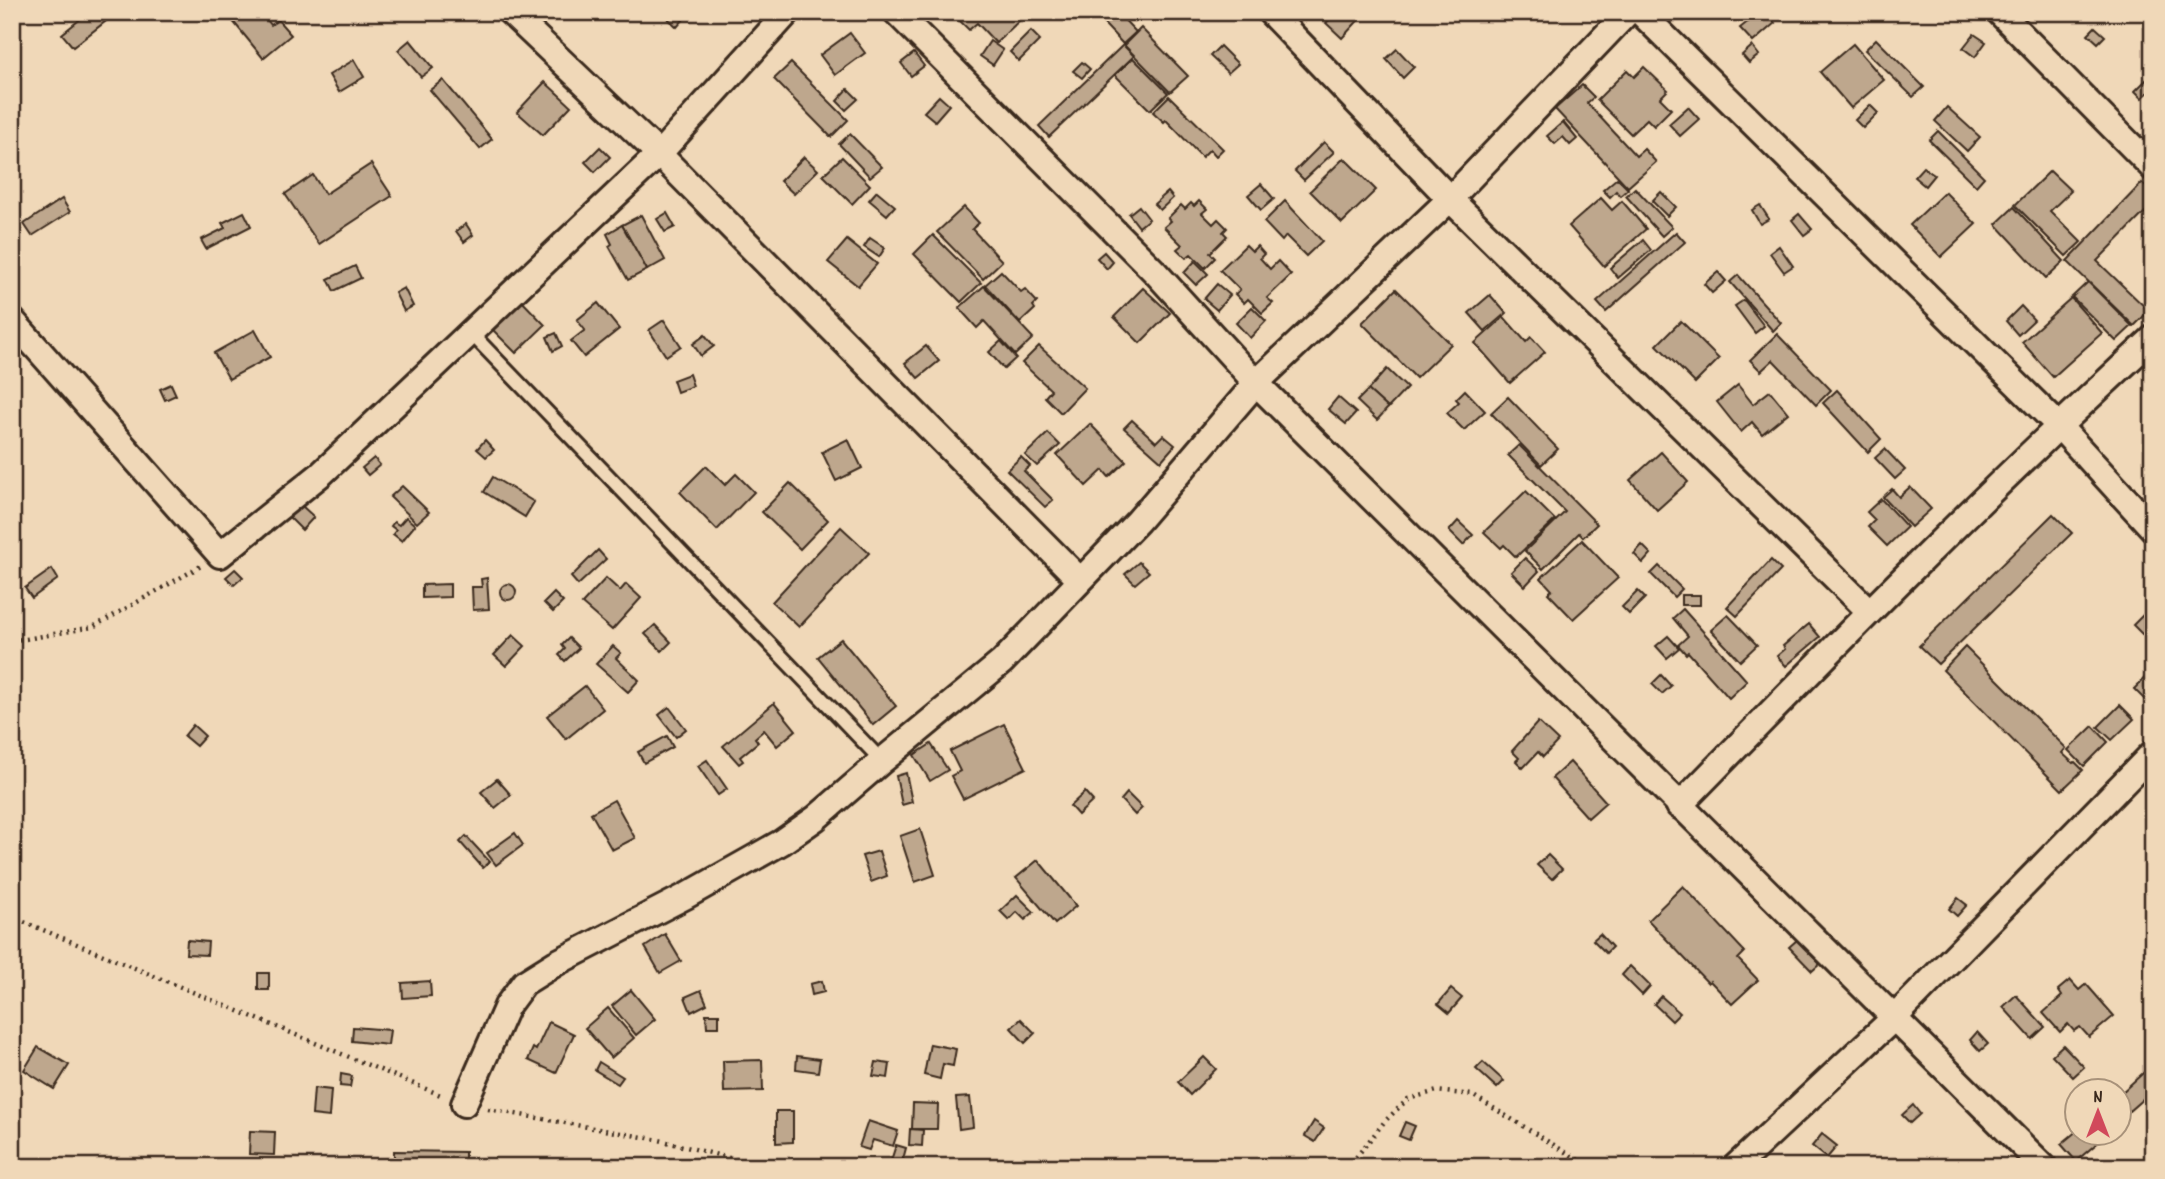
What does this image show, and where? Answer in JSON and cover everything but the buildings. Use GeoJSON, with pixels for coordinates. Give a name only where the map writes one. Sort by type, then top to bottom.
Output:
{"type":"FeatureCollection","features":[{"type":"Feature","properties":{"kind":"street"},"geometry":{"type":"LineString","coordinates":[[510,12],[659,155],[1080,580]]}},
{"type":"Feature","properties":{"kind":"street"},"geometry":{"type":"LineString","coordinates":[[12,320],[220,555],[321,474],[659,155],[788,12]]}},
{"type":"Feature","properties":{"kind":"street"},"geometry":{"type":"LineString","coordinates":[[896,12],[1156,273],[1256,383],[2044,1167]]}},
{"type":"Feature","properties":{"kind":"street"},"geometry":{"type":"LineString","coordinates":[[1270,12],[1450,199],[1869,611]]}},
{"type":"Feature","properties":{"kind":"street"},"geometry":{"type":"LineString","coordinates":[[464,1104],[507,1006],[524,983],[556,963],[686,896],[782,842],[816,818],[1002,662],[1138,521],[1256,383],[1450,199],[1628,12]]}},
{"type":"Feature","properties":{"kind":"street"},"geometry":{"type":"LineString","coordinates":[[1640,12],[2058,425],[2153,529]]}},
{"type":"Feature","properties":{"kind":"street"},"geometry":{"type":"LineString","coordinates":[[1998,12],[2153,168]]}},
{"type":"Feature","properties":{"kind":"street"},"geometry":{"type":"LineString","coordinates":[[1679,806],[1869,611],[2058,425],[2153,338]]}},
{"type":"Feature","properties":{"kind":"street"},"geometry":{"type":"LineString","coordinates":[[1735,1167],[1895,1017],[2153,753]]}},
{"type":"Feature","properties":{"kind":"lane"},"geometry":{"type":"LineString","coordinates":[[470,332],[882,761]]}},
{"type":"Feature","properties":{"kind":"path"},"geometry":{"type":"LineString","coordinates":[[12,640],[93,626],[220,555]]}},
{"type":"Feature","properties":{"kind":"path"},"geometry":{"type":"LineString","coordinates":[[12,915],[464,1104],[659,1140],[765,1167]]}},
{"type":"Feature","properties":{"kind":"path"},"geometry":{"type":"LineString","coordinates":[[1346,1167],[1385,1121],[1408,1099],[1437,1091],[1472,1095],[1590,1167]]}}]}
